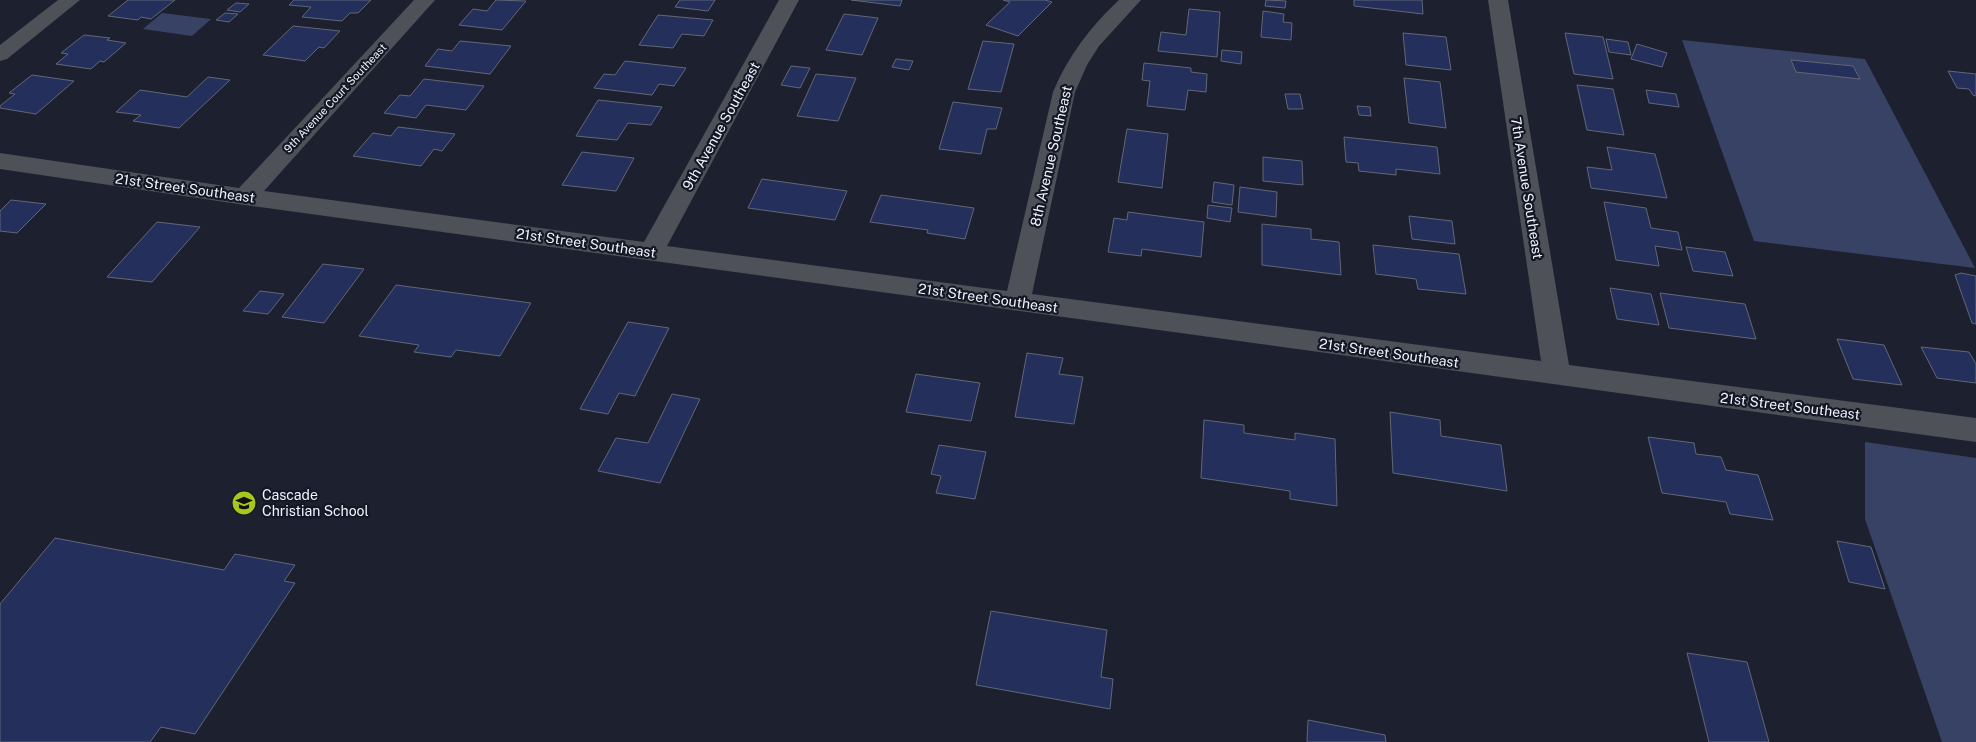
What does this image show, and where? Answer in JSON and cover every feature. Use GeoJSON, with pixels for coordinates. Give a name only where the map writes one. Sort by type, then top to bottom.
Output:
{"type":"FeatureCollection","features":[{"type":"Feature","properties":{"kind":"street"},"geometry":{"type":"LineString","coordinates":[[0,54],[70,0]]}},
{"type":"Feature","properties":{"kind":"street","name":"9th Avenue Court Southeast"},"geometry":{"type":"LineString","coordinates":[[245,197],[425,0]]}},
{"type":"Feature","properties":{"kind":"street","name":"9th Avenue Southeast"},"geometry":{"type":"LineString","coordinates":[[652,252],[789,0]]}},
{"type":"Feature","properties":{"kind":"street","name":"8th Avenue Southeast"},"geometry":{"type":"LineString","coordinates":[[1017,302],[1064,92],[1072,71],[1094,36],[1131,0]]}},
{"type":"Feature","properties":{"kind":"street","name":"7th Avenue Southeast"},"geometry":{"type":"LineString","coordinates":[[1498,0],[1557,375]]}},
{"type":"Feature","properties":{"kind":"street","name":"21st Street Southeast"},"geometry":{"type":"LineString","coordinates":[[0,161],[245,197],[1976,430]]}},
{"type":"Feature","properties":{"kind":"shaded area"},"geometry":{"type":"Polygon","coordinates":[[[162,13],[211,19],[192,36],[143,29],[162,13]]]}},
{"type":"Feature","properties":{"kind":"shaded area"},"geometry":{"type":"Polygon","coordinates":[[[1682,40],[1865,59],[1975,268],[1754,241],[1682,40]],[[1791,60],[1797,72],[1860,78],[1853,66],[1791,60]]]}},
{"type":"Feature","properties":{"kind":"shaded area"},"geometry":{"type":"Polygon","coordinates":[[[1865,442],[1976,458],[1976,742],[1942,742],[1865,519],[1865,442]]]}},
{"type":"Feature","properties":{"kind":"building"},"geometry":{"type":"Polygon","coordinates":[[[128,0],[175,0],[151,19],[141,17],[138,20],[108,16],[128,0]]]}},
{"type":"Feature","properties":{"kind":"building"},"geometry":{"type":"Polygon","coordinates":[[[294,0],[371,0],[358,13],[350,13],[342,21],[302,17],[311,7],[289,5],[294,0]]]}},
{"type":"Feature","properties":{"kind":"building"},"geometry":{"type":"Polygon","coordinates":[[[496,0],[526,1],[502,30],[459,25],[473,9],[487,11],[496,0]]]}},
{"type":"Feature","properties":{"kind":"building"},"geometry":{"type":"Polygon","coordinates":[[[680,0],[715,0],[708,11],[675,7],[680,0]]]}},
{"type":"Feature","properties":{"kind":"building"},"geometry":{"type":"Polygon","coordinates":[[[851,0],[902,0],[900,6],[851,0]]]}},
{"type":"Feature","properties":{"kind":"building"},"geometry":{"type":"Polygon","coordinates":[[[1003,0],[1045,0],[1052,2],[1018,36],[986,25],[1010,2],[1003,0]]]}},
{"type":"Feature","properties":{"kind":"building"},"geometry":{"type":"Polygon","coordinates":[[[1266,0],[1286,1],[1285,8],[1265,6],[1266,0]]]}},
{"type":"Feature","properties":{"kind":"building"},"geometry":{"type":"Polygon","coordinates":[[[1354,0],[1422,0],[1423,14],[1354,6],[1354,0]]]}},
{"type":"Feature","properties":{"kind":"building"},"geometry":{"type":"Polygon","coordinates":[[[236,3],[249,4],[240,12],[227,10],[236,3]]]}},
{"type":"Feature","properties":{"kind":"building"},"geometry":{"type":"Polygon","coordinates":[[[1189,9],[1220,12],[1217,57],[1158,51],[1161,32],[1186,35],[1189,9]]]}},
{"type":"Feature","properties":{"kind":"building"},"geometry":{"type":"Polygon","coordinates":[[[1263,11],[1284,14],[1283,22],[1292,23],[1291,40],[1261,37],[1263,11]]]}},
{"type":"Feature","properties":{"kind":"building"},"geometry":{"type":"Polygon","coordinates":[[[225,13],[238,14],[229,22],[216,20],[225,13]]]}},
{"type":"Feature","properties":{"kind":"building"},"geometry":{"type":"Polygon","coordinates":[[[844,14],[878,18],[862,55],[826,50],[844,14]]]}},
{"type":"Feature","properties":{"kind":"building"},"geometry":{"type":"Polygon","coordinates":[[[658,15],[713,20],[704,36],[682,34],[673,48],[639,45],[658,15]]]}},
{"type":"Feature","properties":{"kind":"building"},"geometry":{"type":"Polygon","coordinates":[[[293,26],[340,31],[324,48],[319,47],[305,61],[263,55],[293,26]]]}},
{"type":"Feature","properties":{"kind":"building"},"geometry":{"type":"Polygon","coordinates":[[[1403,33],[1446,37],[1451,70],[1406,65],[1403,33]]]}},
{"type":"Feature","properties":{"kind":"building"},"geometry":{"type":"Polygon","coordinates":[[[1565,33],[1603,37],[1613,79],[1574,74],[1565,33]]]}},
{"type":"Feature","properties":{"kind":"building"},"geometry":{"type":"Polygon","coordinates":[[[84,35],[110,38],[107,40],[126,43],[104,62],[100,61],[91,69],[56,64],[68,54],[61,53],[84,35]]]}},
{"type":"Feature","properties":{"kind":"building"},"geometry":{"type":"Polygon","coordinates":[[[1606,39],[1628,42],[1631,55],[1609,52],[1606,39]]]}},
{"type":"Feature","properties":{"kind":"building"},"geometry":{"type":"Polygon","coordinates":[[[460,41],[511,46],[490,74],[425,66],[438,49],[452,51],[460,41]]]}},
{"type":"Feature","properties":{"kind":"building"},"geometry":{"type":"Polygon","coordinates":[[[983,41],[1014,44],[1001,92],[968,89],[983,41]]]}},
{"type":"Feature","properties":{"kind":"building"},"geometry":{"type":"Polygon","coordinates":[[[1637,44],[1667,53],[1662,67],[1631,59],[1637,44]]]}},
{"type":"Feature","properties":{"kind":"building"},"geometry":{"type":"Polygon","coordinates":[[[1222,50],[1242,52],[1241,64],[1221,61],[1222,50]]]}},
{"type":"Feature","properties":{"kind":"building"},"geometry":{"type":"Polygon","coordinates":[[[896,59],[913,61],[909,70],[892,67],[896,59]]]}},
{"type":"Feature","properties":{"kind":"building"},"geometry":{"type":"Polygon","coordinates":[[[1791,60],[1853,66],[1860,79],[1796,72],[1791,60]]]}},
{"type":"Feature","properties":{"kind":"building"},"geometry":{"type":"Polygon","coordinates":[[[625,61],[686,68],[674,86],[659,84],[652,95],[594,88],[604,74],[615,75],[625,61]]]}},
{"type":"Feature","properties":{"kind":"building"},"geometry":{"type":"Polygon","coordinates":[[[1144,63],[1191,68],[1191,72],[1207,74],[1206,92],[1188,90],[1185,110],[1147,106],[1150,81],[1142,80],[1144,63]]]}},
{"type":"Feature","properties":{"kind":"building"},"geometry":{"type":"Polygon","coordinates":[[[791,66],[810,68],[800,88],[781,85],[791,66]]]}},
{"type":"Feature","properties":{"kind":"building"},"geometry":{"type":"Polygon","coordinates":[[[1948,71],[1976,74],[1976,96],[1969,89],[1957,88],[1948,71]]]}},
{"type":"Feature","properties":{"kind":"building"},"geometry":{"type":"Polygon","coordinates":[[[816,74],[856,78],[838,121],[797,116],[816,74]]]}},
{"type":"Feature","properties":{"kind":"building"},"geometry":{"type":"Polygon","coordinates":[[[32,75],[74,81],[36,114],[0,108],[15,94],[9,93],[32,75]]]}},
{"type":"Feature","properties":{"kind":"building"},"geometry":{"type":"Polygon","coordinates":[[[208,77],[230,80],[179,128],[133,121],[141,115],[116,112],[140,90],[187,97],[208,77]]]}},
{"type":"Feature","properties":{"kind":"building"},"geometry":{"type":"Polygon","coordinates":[[[1404,78],[1440,82],[1446,128],[1409,123],[1404,78]]]}},
{"type":"Feature","properties":{"kind":"building"},"geometry":{"type":"Polygon","coordinates":[[[424,79],[484,86],[466,110],[426,105],[416,118],[384,113],[400,95],[410,96],[424,79]]]}},
{"type":"Feature","properties":{"kind":"building"},"geometry":{"type":"Polygon","coordinates":[[[1577,85],[1613,89],[1624,135],[1587,130],[1577,85]]]}},
{"type":"Feature","properties":{"kind":"building"},"geometry":{"type":"Polygon","coordinates":[[[1646,90],[1676,94],[1679,107],[1649,103],[1646,90]]]}},
{"type":"Feature","properties":{"kind":"building"},"geometry":{"type":"Polygon","coordinates":[[[1285,94],[1300,94],[1303,109],[1288,109],[1285,94]]]}},
{"type":"Feature","properties":{"kind":"building"},"geometry":{"type":"Polygon","coordinates":[[[598,100],[662,107],[651,125],[628,123],[617,140],[576,136],[598,100]]]}},
{"type":"Feature","properties":{"kind":"building"},"geometry":{"type":"Polygon","coordinates":[[[953,102],[1002,108],[996,129],[987,129],[981,154],[939,149],[953,102]]]}},
{"type":"Feature","properties":{"kind":"building"},"geometry":{"type":"Polygon","coordinates":[[[1357,106],[1370,107],[1371,116],[1359,115],[1357,106]]]}},
{"type":"Feature","properties":{"kind":"building"},"geometry":{"type":"Polygon","coordinates":[[[398,127],[455,134],[442,151],[434,149],[421,166],[353,156],[373,133],[391,136],[398,127]]]}},
{"type":"Feature","properties":{"kind":"building"},"geometry":{"type":"Polygon","coordinates":[[[1127,129],[1168,134],[1162,188],[1118,182],[1127,129]]]}},
{"type":"Feature","properties":{"kind":"building"},"geometry":{"type":"Polygon","coordinates":[[[1344,137],[1437,147],[1440,174],[1396,169],[1396,175],[1359,171],[1358,163],[1346,162],[1344,137]]]}},
{"type":"Feature","properties":{"kind":"building"},"geometry":{"type":"Polygon","coordinates":[[[1607,147],[1655,154],[1667,198],[1591,188],[1587,167],[1612,170],[1607,147]]]}},
{"type":"Feature","properties":{"kind":"building"},"geometry":{"type":"Polygon","coordinates":[[[582,152],[634,158],[616,191],[562,185],[582,152]]]}},
{"type":"Feature","properties":{"kind":"building"},"geometry":{"type":"Polygon","coordinates":[[[1263,157],[1302,161],[1303,185],[1263,181],[1263,157]]]}},
{"type":"Feature","properties":{"kind":"building"},"geometry":{"type":"Polygon","coordinates":[[[762,179],[847,191],[835,220],[748,208],[762,179]]]}},
{"type":"Feature","properties":{"kind":"building"},"geometry":{"type":"Polygon","coordinates":[[[1214,182],[1234,185],[1232,205],[1212,202],[1214,182]]]}},
{"type":"Feature","properties":{"kind":"building"},"geometry":{"type":"Polygon","coordinates":[[[1240,187],[1277,192],[1276,217],[1238,212],[1240,187]]]}},
{"type":"Feature","properties":{"kind":"building"},"geometry":{"type":"Polygon","coordinates":[[[881,195],[974,208],[965,239],[927,233],[928,230],[870,222],[881,195]]]}},
{"type":"Feature","properties":{"kind":"building"},"geometry":{"type":"Polygon","coordinates":[[[11,200],[46,204],[17,233],[0,231],[0,211],[11,200]]]}},
{"type":"Feature","properties":{"kind":"building"},"geometry":{"type":"Polygon","coordinates":[[[1604,202],[1646,208],[1651,228],[1678,232],[1682,250],[1655,246],[1659,266],[1616,260],[1604,202]]]}},
{"type":"Feature","properties":{"kind":"building"},"geometry":{"type":"Polygon","coordinates":[[[1208,205],[1232,208],[1230,222],[1207,218],[1208,205]]]}},
{"type":"Feature","properties":{"kind":"building"},"geometry":{"type":"Polygon","coordinates":[[[1128,212],[1204,222],[1201,257],[1142,249],[1141,256],[1108,252],[1114,218],[1127,220],[1128,212]]]}},
{"type":"Feature","properties":{"kind":"building"},"geometry":{"type":"Polygon","coordinates":[[[1409,216],[1452,221],[1455,244],[1412,239],[1409,216]]]}},
{"type":"Feature","properties":{"kind":"building"},"geometry":{"type":"Polygon","coordinates":[[[157,222],[200,227],[152,282],[107,277],[157,222]]]}},
{"type":"Feature","properties":{"kind":"building"},"geometry":{"type":"Polygon","coordinates":[[[1262,224],[1311,229],[1311,239],[1339,242],[1341,275],[1262,265],[1262,224]]]}},
{"type":"Feature","properties":{"kind":"building"},"geometry":{"type":"Polygon","coordinates":[[[1373,245],[1459,254],[1466,294],[1418,289],[1416,279],[1376,274],[1373,245]]]}},
{"type":"Feature","properties":{"kind":"building"},"geometry":{"type":"Polygon","coordinates":[[[1686,247],[1725,252],[1733,276],[1693,271],[1686,247]]]}},
{"type":"Feature","properties":{"kind":"building"},"geometry":{"type":"Polygon","coordinates":[[[323,264],[364,269],[324,323],[282,317],[323,264]]]}},
{"type":"Feature","properties":{"kind":"building"},"geometry":{"type":"Polygon","coordinates":[[[1961,273],[1976,276],[1976,324],[1972,323],[1955,275],[1961,273]]]}},
{"type":"Feature","properties":{"kind":"building"},"geometry":{"type":"Polygon","coordinates":[[[396,285],[531,303],[500,356],[456,350],[451,357],[414,352],[419,345],[359,336],[396,285]]]}},
{"type":"Feature","properties":{"kind":"building"},"geometry":{"type":"Polygon","coordinates":[[[1610,288],[1651,294],[1659,325],[1617,319],[1610,288]]]}},
{"type":"Feature","properties":{"kind":"building"},"geometry":{"type":"Polygon","coordinates":[[[260,291],[284,294],[268,314],[243,311],[260,291]]]}},
{"type":"Feature","properties":{"kind":"building"},"geometry":{"type":"Polygon","coordinates":[[[1660,293],[1745,304],[1756,339],[1669,328],[1660,293]]]}},
{"type":"Feature","properties":{"kind":"building"},"geometry":{"type":"Polygon","coordinates":[[[628,322],[669,328],[635,396],[619,393],[608,414],[580,409],[628,322]]]}},
{"type":"Feature","properties":{"kind":"building"},"geometry":{"type":"Polygon","coordinates":[[[1837,339],[1884,345],[1902,385],[1853,379],[1837,339]]]}},
{"type":"Feature","properties":{"kind":"building"},"geometry":{"type":"Polygon","coordinates":[[[1921,347],[1969,352],[1976,364],[1976,383],[1937,378],[1921,347]]]}},
{"type":"Feature","properties":{"kind":"building"},"geometry":{"type":"Polygon","coordinates":[[[1027,353],[1063,358],[1059,374],[1083,377],[1074,424],[1015,417],[1027,353]]]}},
{"type":"Feature","properties":{"kind":"building"},"geometry":{"type":"Polygon","coordinates":[[[916,374],[980,383],[971,421],[906,412],[916,374]]]}},
{"type":"Feature","properties":{"kind":"building"},"geometry":{"type":"Polygon","coordinates":[[[672,394],[700,399],[660,483],[598,471],[616,438],[648,443],[672,394]]]}},
{"type":"Feature","properties":{"kind":"building"},"geometry":{"type":"Polygon","coordinates":[[[1390,412],[1440,420],[1441,436],[1501,445],[1507,491],[1393,473],[1390,412]]]}},
{"type":"Feature","properties":{"kind":"building"},"geometry":{"type":"Polygon","coordinates":[[[1204,420],[1244,425],[1244,433],[1295,440],[1295,433],[1335,439],[1337,506],[1290,499],[1290,491],[1201,478],[1204,420]]]}},
{"type":"Feature","properties":{"kind":"building"},"geometry":{"type":"Polygon","coordinates":[[[1648,437],[1694,443],[1696,454],[1721,457],[1726,470],[1758,475],[1773,520],[1730,514],[1726,502],[1662,493],[1648,437]]]}},
{"type":"Feature","properties":{"kind":"building"},"geometry":{"type":"Polygon","coordinates":[[[939,445],[986,452],[975,499],[936,493],[941,476],[931,474],[939,445]]]}},
{"type":"Feature","properties":{"kind":"building"},"geometry":{"type":"Polygon","coordinates":[[[55,538],[224,570],[235,554],[295,565],[284,581],[295,583],[195,734],[161,727],[150,742],[0,742],[0,604],[55,538]]]}},
{"type":"Feature","properties":{"kind":"building"},"geometry":{"type":"Polygon","coordinates":[[[1837,541],[1871,547],[1885,589],[1849,582],[1837,541]]]}},
{"type":"Feature","properties":{"kind":"building"},"geometry":{"type":"Polygon","coordinates":[[[991,611],[1107,630],[1101,677],[1113,679],[1110,709],[976,685],[991,611]]]}},
{"type":"Feature","properties":{"kind":"building"},"geometry":{"type":"Polygon","coordinates":[[[1687,653],[1747,662],[1769,742],[1709,742],[1687,653]]]}},
{"type":"Feature","properties":{"kind":"building"},"geometry":{"type":"Polygon","coordinates":[[[1308,720],[1385,735],[1386,742],[1307,742],[1308,720]]]}},
{"type":"Feature","properties":{"kind":"place","name":"Cascade Christian School"},"geometry":{"type":"Point","coordinates":[244,503]}}]}
